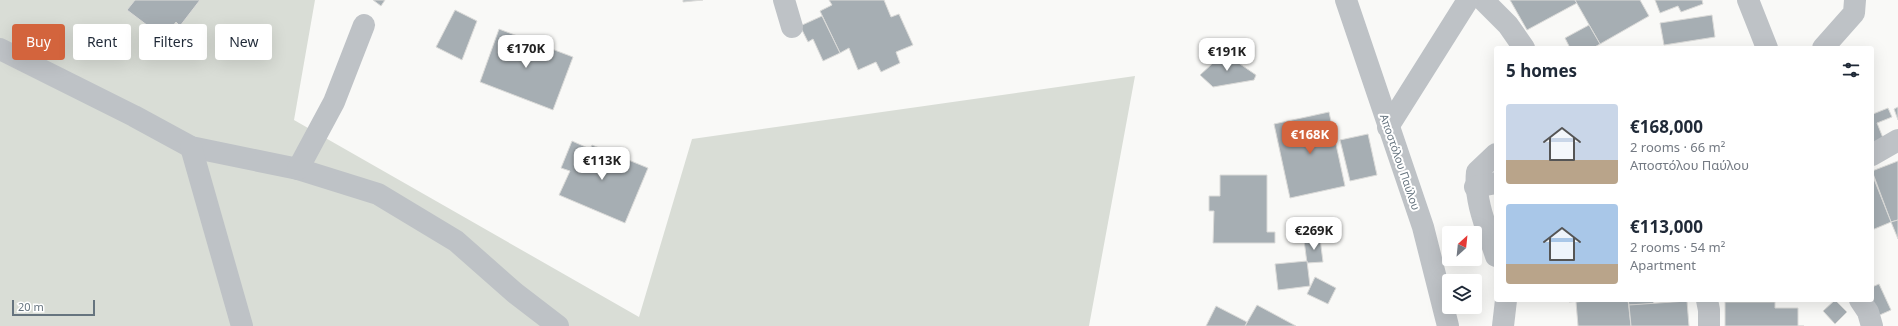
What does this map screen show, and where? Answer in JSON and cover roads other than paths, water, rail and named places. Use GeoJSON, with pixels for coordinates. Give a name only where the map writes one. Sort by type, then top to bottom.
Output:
{"type":"FeatureCollection","features":[{"type":"Feature","properties":{"kind":"street"},"geometry":{"type":"LineString","coordinates":[[784,0],[792,27]]}},
{"type":"Feature","properties":{"kind":"street","name":"Αποστόλου Παύλου"},"geometry":{"type":"LineString","coordinates":[[1346,0],[1423,227],[1448,326]]}},
{"type":"Feature","properties":{"kind":"street"},"geometry":{"type":"LineString","coordinates":[[1388,127],[1468,0]]}},
{"type":"Feature","properties":{"kind":"street"},"geometry":{"type":"LineString","coordinates":[[1483,0],[1508,25],[1523,46]]}},
{"type":"Feature","properties":{"kind":"street"},"geometry":{"type":"LineString","coordinates":[[1748,0],[1766,46]]}},
{"type":"Feature","properties":{"kind":"street"},"geometry":{"type":"LineString","coordinates":[[1826,46],[1854,13],[1855,0]]}},
{"type":"Feature","properties":{"kind":"street"},"geometry":{"type":"LineString","coordinates":[[298,169],[334,102],[364,25]]}},
{"type":"Feature","properties":{"kind":"street"},"geometry":{"type":"LineString","coordinates":[[0,49],[127,112],[191,147],[298,169],[378,194],[417,216],[456,241],[515,293],[558,326]]}},
{"type":"Feature","properties":{"kind":"street"},"geometry":{"type":"LineString","coordinates":[[1874,154],[1898,140]]}},
{"type":"Feature","properties":{"kind":"street"},"geometry":{"type":"LineString","coordinates":[[191,147],[242,326]]}},
{"type":"Feature","properties":{"kind":"street"},"geometry":{"type":"LineString","coordinates":[[1494,156],[1477,172],[1486,185],[1483,218],[1494,250]]}},
{"type":"Feature","properties":{"kind":"street"},"geometry":{"type":"LineString","coordinates":[[1504,326],[1506,302]]}},
{"type":"Feature","properties":{"kind":"street"},"geometry":{"type":"LineString","coordinates":[[1707,302],[1709,326]]}},
{"type":"Feature","properties":{"kind":"street"},"geometry":{"type":"LineString","coordinates":[[1861,302],[1868,312],[1872,326]]}}]}
